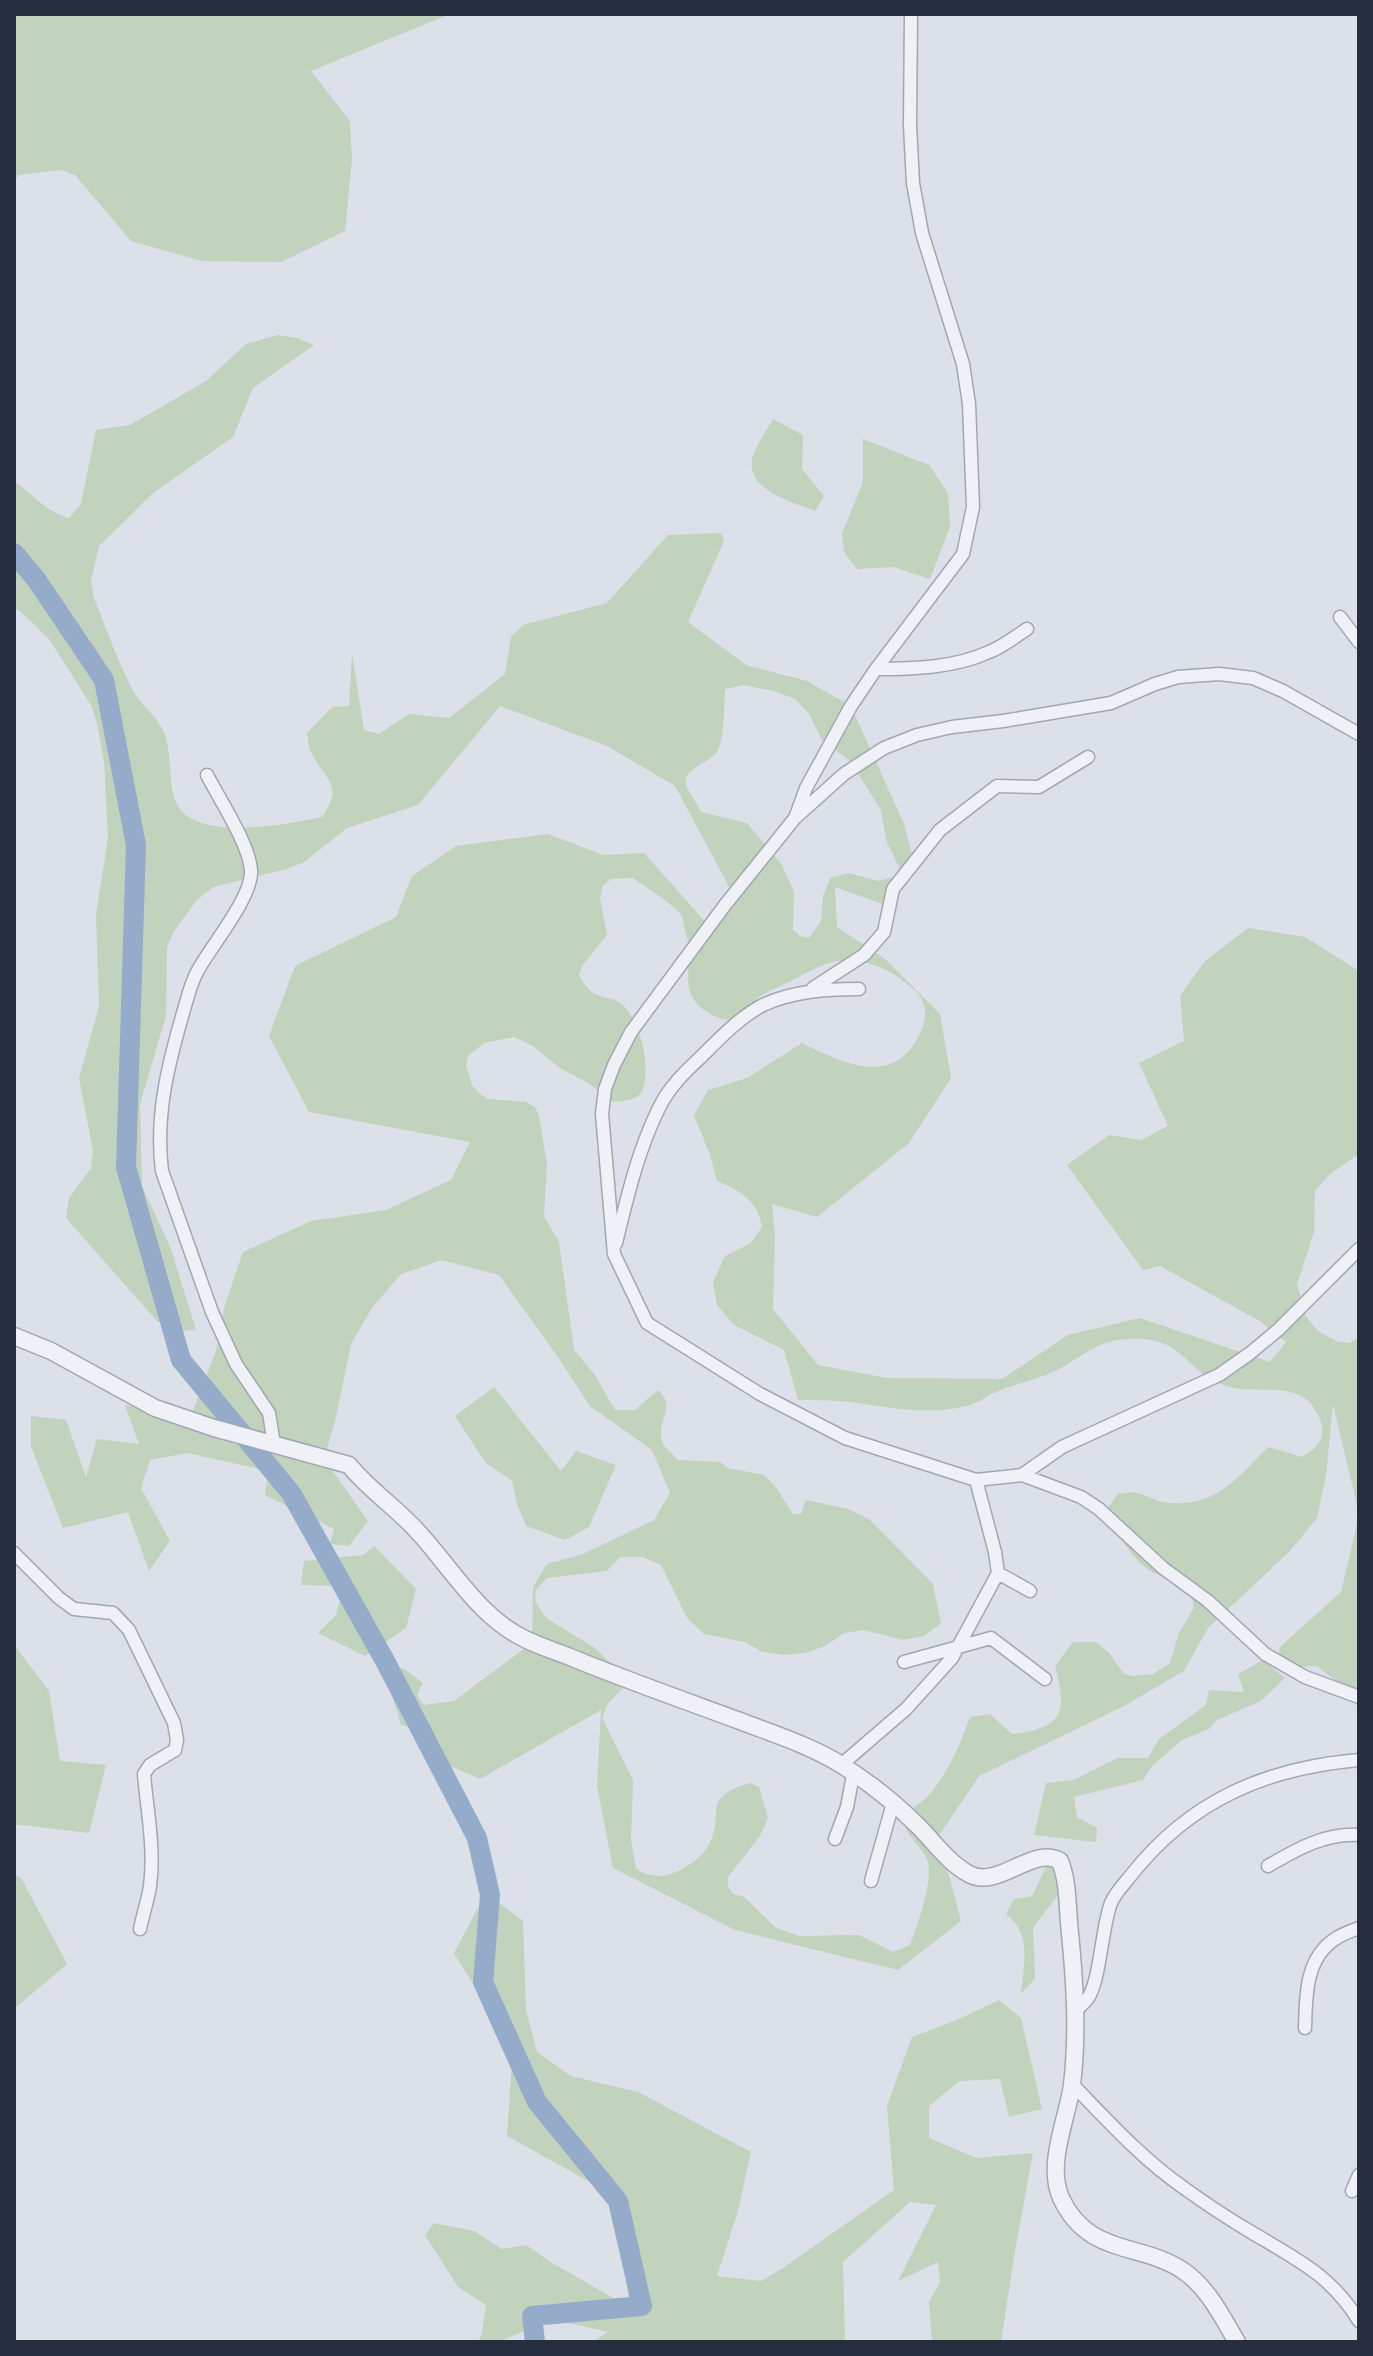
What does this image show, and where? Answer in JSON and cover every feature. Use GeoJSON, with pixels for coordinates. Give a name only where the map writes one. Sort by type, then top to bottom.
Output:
{"type":"FeatureCollection","features":[{"type":"Feature","properties":{"kind":"street"},"geometry":{"type":"LineString","coordinates":[[795,818],[806,788],[851,706],[963,554],[973,507],[969,404],[963,364],[922,233],[913,183],[911,14]]}},
{"type":"Feature","properties":{"kind":"street"},"geometry":{"type":"LineString","coordinates":[[1340,617],[1359,642]]}},
{"type":"Feature","properties":{"kind":"street"},"geometry":{"type":"LineString","coordinates":[[876,669],[946,665],[968,660],[991,652],[1027,629]]}},
{"type":"Feature","properties":{"kind":"street"},"geometry":{"type":"LineString","coordinates":[[1359,734],[1283,691],[1253,678],[1219,674],[1178,677],[1111,703],[952,727],[900,740],[884,748],[844,774],[795,818],[725,905],[631,1032],[605,1089],[602,1114],[614,1254],[647,1323],[760,1394],[845,1438],[976,1480],[1022,1475],[1081,1497],[1099,1509],[1163,1568],[1208,1601],[1265,1654],[1305,1677],[1359,1697]]}},
{"type":"Feature","properties":{"kind":"street"},"geometry":{"type":"LineString","coordinates":[[807,992],[864,955],[884,932],[893,889],[940,830],[997,786],[1039,787],[1088,757]]}},
{"type":"Feature","properties":{"kind":"street"},"geometry":{"type":"LineString","coordinates":[[207,775],[249,856],[251,874],[248,891],[194,980],[160,1107],[159,1153],[162,1171],[212,1312],[236,1364],[269,1413],[274,1444]]}},
{"type":"Feature","properties":{"kind":"street"},"geometry":{"type":"LineString","coordinates":[[614,1254],[640,1155],[658,1109],[679,1078],[740,1021],[763,1006],[807,992],[859,989]]}},
{"type":"Feature","properties":{"kind":"street"},"geometry":{"type":"LineString","coordinates":[[1022,1475],[1062,1447],[1219,1375],[1278,1330],[1359,1249]]}},
{"type":"Feature","properties":{"kind":"street"},"geometry":{"type":"LineString","coordinates":[[14,1336],[51,1351],[155,1408],[214,1428],[349,1465],[362,1481],[417,1530],[483,1609],[504,1628],[626,1680],[793,1741],[847,1770],[893,1803],[957,1867],[972,1876],[986,1878],[1041,1858],[1053,1857],[1060,1861],[1067,1889],[1077,2039],[1072,2084],[1054,2168],[1061,2197],[1082,2228],[1097,2238],[1182,2269],[1203,2287],[1237,2342]]}},
{"type":"Feature","properties":{"kind":"street"},"geometry":{"type":"LineString","coordinates":[[835,1839],[847,1807],[847,1770],[952,1658],[998,1573],[976,1480]]}},
{"type":"Feature","properties":{"kind":"street"},"geometry":{"type":"LineString","coordinates":[[14,1553],[74,1609],[113,1613],[129,1630],[174,1723],[175,1750],[150,1765],[144,1774],[151,1865],[150,1886],[140,1929]]}},
{"type":"Feature","properties":{"kind":"street"},"geometry":{"type":"LineString","coordinates":[[998,1573],[1030,1591]]}},
{"type":"Feature","properties":{"kind":"street"},"geometry":{"type":"LineString","coordinates":[[904,1662],[991,1638],[1045,1679]]}},
{"type":"Feature","properties":{"kind":"street"},"geometry":{"type":"LineString","coordinates":[[1075,2011],[1090,1996],[1111,1903],[1145,1857],[1180,1824],[1194,1813],[1271,1776],[1304,1767],[1359,1760]]}},
{"type":"Feature","properties":{"kind":"street"},"geometry":{"type":"LineString","coordinates":[[871,1881],[893,1803]]}},
{"type":"Feature","properties":{"kind":"street"},"geometry":{"type":"LineString","coordinates":[[1268,1866],[1313,1842],[1336,1836],[1359,1835]]}},
{"type":"Feature","properties":{"kind":"street"},"geometry":{"type":"LineString","coordinates":[[1305,2028],[1308,1982],[1313,1965],[1335,1939],[1359,1928]]}},
{"type":"Feature","properties":{"kind":"street"},"geometry":{"type":"LineString","coordinates":[[1072,2084],[1137,2151],[1182,2187],[1329,2281],[1359,2321]]}},
{"type":"Feature","properties":{"kind":"street"},"geometry":{"type":"LineString","coordinates":[[1352,2191],[1359,2175]]}},
{"type":"Feature","properties":{"kind":"green space"},"geometry":{"type":"Polygon","coordinates":[[[14,14],[450,14],[311,71],[350,121],[352,159],[345,231],[281,262],[202,261],[131,241],[75,175],[61,170],[19,175],[14,180],[14,14]]]}},
{"type":"Feature","properties":{"kind":"green space"},"geometry":{"type":"Polygon","coordinates":[[[278,335],[314,345],[253,388],[233,437],[153,493],[99,546],[91,581],[94,598],[127,678],[164,733],[173,792],[184,814],[219,827],[241,828],[322,817],[329,806],[332,790],[310,750],[307,733],[332,707],[349,706],[352,654],[364,730],[379,734],[409,714],[449,718],[505,674],[511,637],[523,625],[607,603],[668,535],[721,533],[724,541],[688,622],[746,665],[807,681],[851,706],[904,824],[916,870],[888,906],[835,887],[837,927],[885,959],[940,1014],[951,1078],[909,1143],[817,1217],[772,1204],[775,1236],[773,1309],[818,1365],[887,1378],[1002,1379],[1068,1335],[1140,1318],[1270,1362],[1286,1342],[1260,1321],[1160,1266],[1143,1270],[1067,1165],[1109,1135],[1141,1140],[1168,1126],[1139,1063],[1184,1041],[1180,996],[1205,961],[1248,928],[1305,937],[1359,971],[1359,1154],[1330,1174],[1315,1191],[1314,1232],[1297,1284],[1305,1315],[1318,1331],[1338,1342],[1349,1343],[1359,1338],[1359,1514],[1333,1404],[1326,1476],[1317,1518],[1290,1551],[1208,1628],[1184,1671],[1124,1706],[979,1776],[934,1843],[946,1864],[961,1921],[898,1970],[735,1930],[613,1868],[597,1786],[601,1710],[480,1779],[442,1762],[431,1731],[401,1725],[385,1671],[403,1668],[423,1683],[417,1695],[424,1705],[454,1701],[532,1643],[533,1587],[547,1564],[583,1554],[654,1520],[670,1493],[652,1450],[590,1406],[499,1275],[442,1260],[401,1274],[372,1308],[351,1344],[324,1459],[368,1521],[349,1546],[330,1544],[334,1529],[265,1495],[268,1471],[187,1453],[150,1460],[141,1488],[170,1541],[149,1571],[128,1512],[63,1528],[31,1446],[31,1416],[66,1420],[86,1477],[97,1439],[139,1444],[125,1405],[190,1418],[216,1351],[225,1305],[243,1252],[311,1221],[386,1210],[451,1180],[470,1142],[309,1112],[269,1036],[295,966],[396,917],[412,876],[456,846],[548,834],[603,855],[644,853],[709,926],[733,894],[675,786],[607,746],[500,706],[418,805],[347,828],[304,862],[287,869],[213,887],[197,900],[174,931],[167,947],[166,1016],[140,1104],[142,1186],[171,1249],[196,1330],[174,1331],[156,1320],[66,1218],[69,1198],[91,1168],[93,1151],[79,1078],[99,1006],[96,914],[108,838],[104,762],[91,705],[49,639],[14,608],[14,481],[47,507],[69,518],[81,504],[96,430],[130,425],[206,381],[246,344],[278,335]],[[743,685],[725,689],[719,748],[689,773],[686,786],[701,812],[747,823],[782,865],[794,892],[793,930],[809,938],[821,921],[823,897],[830,878],[849,873],[878,881],[897,876],[899,867],[886,840],[881,810],[850,761],[822,740],[809,714],[795,699],[743,685]],[[633,878],[611,879],[603,885],[600,898],[607,935],[582,966],[579,976],[594,993],[620,1003],[633,1019],[645,1057],[645,1082],[640,1094],[629,1100],[613,1102],[588,1083],[560,1068],[533,1046],[514,1037],[484,1043],[468,1056],[466,1066],[472,1085],[479,1093],[488,1099],[526,1102],[535,1107],[539,1116],[547,1164],[544,1216],[559,1242],[574,1350],[595,1375],[615,1410],[635,1410],[658,1390],[666,1404],[661,1437],[665,1447],[678,1460],[720,1462],[728,1468],[764,1475],[793,1514],[801,1514],[806,1500],[848,1509],[869,1519],[933,1584],[941,1623],[924,1636],[903,1640],[864,1630],[844,1633],[827,1645],[809,1652],[785,1655],[763,1652],[745,1642],[704,1634],[687,1618],[661,1565],[642,1557],[620,1557],[607,1571],[547,1578],[536,1590],[535,1601],[546,1618],[595,1648],[628,1683],[608,1703],[602,1718],[633,1780],[631,1840],[636,1868],[662,1876],[694,1862],[713,1835],[717,1806],[722,1797],[733,1789],[751,1783],[759,1787],[768,1818],[760,1836],[728,1877],[728,1886],[733,1894],[744,1897],[776,1928],[799,1936],[859,1935],[893,1952],[910,1945],[929,1877],[927,1859],[903,1822],[945,1773],[970,1717],[990,1714],[1012,1734],[1051,1722],[1061,1707],[1055,1666],[1073,1642],[1096,1642],[1109,1653],[1124,1674],[1153,1674],[1170,1663],[1179,1633],[1194,1608],[1191,1589],[1149,1570],[1130,1551],[1104,1513],[1118,1494],[1137,1493],[1168,1503],[1200,1500],[1225,1488],[1268,1447],[1302,1457],[1318,1444],[1322,1427],[1311,1403],[1297,1394],[1223,1385],[1172,1348],[1146,1339],[1106,1343],[1050,1373],[956,1408],[923,1411],[841,1401],[798,1400],[784,1350],[734,1325],[717,1305],[713,1282],[725,1256],[751,1243],[762,1227],[752,1203],[717,1181],[694,1115],[708,1090],[747,1078],[802,1043],[835,1058],[868,1067],[883,1066],[898,1060],[910,1049],[921,1031],[925,1019],[923,1003],[917,993],[892,973],[870,964],[847,960],[823,965],[766,993],[737,1017],[717,1017],[704,1010],[691,995],[689,944],[682,916],[633,878]]]}},
{"type":"Feature","properties":{"kind":"green space"},"geometry":{"type":"Polygon","coordinates":[[[773,419],[803,435],[802,469],[824,496],[815,511],[770,492],[754,476],[754,453],[773,419]]]}},
{"type":"Feature","properties":{"kind":"green space"},"geometry":{"type":"Polygon","coordinates":[[[863,439],[929,465],[948,493],[950,527],[930,579],[893,567],[857,569],[844,552],[842,534],[863,482],[863,439]]]}},
{"type":"Feature","properties":{"kind":"green space"},"geometry":{"type":"Polygon","coordinates":[[[494,1387],[561,1471],[576,1451],[616,1465],[589,1527],[565,1540],[526,1526],[512,1481],[485,1462],[455,1416],[494,1387]]]}},
{"type":"Feature","properties":{"kind":"green space"},"geometry":{"type":"Polygon","coordinates":[[[1359,1515],[1359,1694],[1352,1694],[1317,1666],[1299,1667],[1277,1657],[1281,1646],[1341,1592],[1359,1515]]]}},
{"type":"Feature","properties":{"kind":"green space"},"geometry":{"type":"Polygon","coordinates":[[[374,1546],[416,1589],[406,1628],[365,1656],[318,1633],[336,1615],[344,1586],[301,1585],[304,1561],[363,1555],[374,1546]]]}},
{"type":"Feature","properties":{"kind":"green space"},"geometry":{"type":"Polygon","coordinates":[[[14,1645],[49,1691],[60,1761],[106,1765],[89,1833],[14,1824],[14,1645]]]}},
{"type":"Feature","properties":{"kind":"green space"},"geometry":{"type":"Polygon","coordinates":[[[1263,1660],[1285,1678],[1261,1701],[1217,1720],[1209,1729],[1182,1740],[1153,1765],[1143,1780],[1074,1797],[1077,1817],[1097,1828],[1096,1842],[1034,1835],[1046,1783],[1074,1780],[1117,1758],[1148,1758],[1159,1739],[1206,1705],[1209,1690],[1244,1692],[1238,1674],[1263,1660]]]}},
{"type":"Feature","properties":{"kind":"green space"},"geometry":{"type":"Polygon","coordinates":[[[1048,1863],[1060,1864],[1063,1888],[1033,1928],[1035,1979],[1021,1993],[1023,1940],[1020,1931],[1006,1914],[1014,1899],[1032,1896],[1048,1863]]]}},
{"type":"Feature","properties":{"kind":"green space"},"geometry":{"type":"Polygon","coordinates":[[[14,1875],[21,1878],[67,1964],[14,2009],[14,1875]]]}},
{"type":"Feature","properties":{"kind":"green space"},"geometry":{"type":"Polygon","coordinates":[[[486,1893],[523,1921],[526,2010],[537,2052],[571,2076],[638,2092],[751,2152],[738,2211],[717,2276],[761,2281],[894,2190],[887,2106],[912,2037],[999,2000],[1021,2018],[1042,2109],[1009,2117],[1000,2079],[959,2081],[929,2106],[929,2138],[977,2158],[1033,2153],[1001,2342],[932,2342],[929,2302],[940,2282],[938,2262],[898,2281],[936,2205],[910,2202],[843,2262],[845,2342],[593,2342],[608,2332],[552,2319],[498,2342],[478,2342],[486,2305],[458,2287],[425,2235],[434,2223],[474,2231],[502,2249],[526,2245],[629,2307],[625,2259],[630,2207],[507,2136],[513,2048],[454,1953],[486,1893]]]}},
{"type":"Feature","properties":{"kind":"waterway"},"geometry":{"type":"LineString","coordinates":[[14,553],[36,579],[104,680],[136,845],[126,1167],[181,1360],[291,1493],[384,1659],[477,1838],[490,1895],[483,1982],[537,2102],[618,2201],[642,2306],[532,2316],[535,2342]]}}]}
